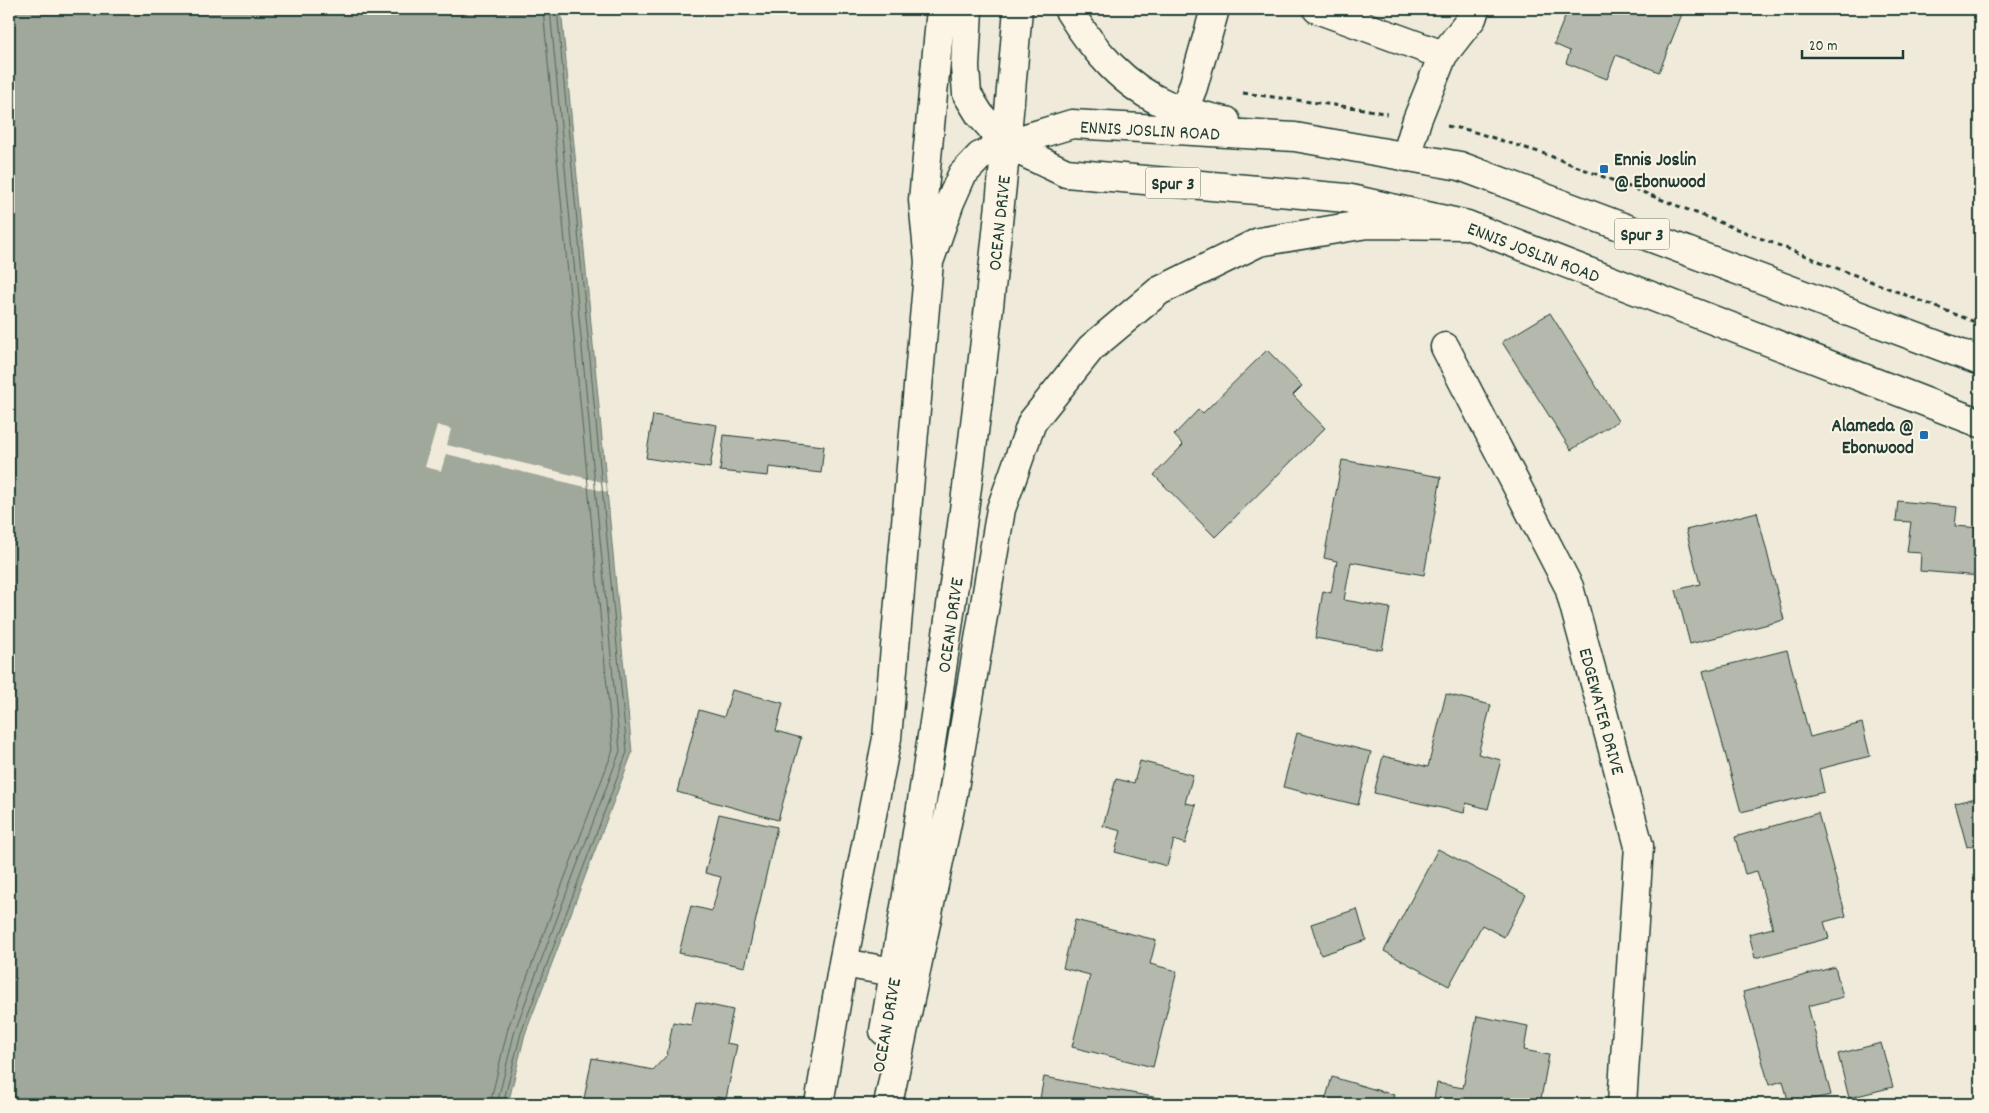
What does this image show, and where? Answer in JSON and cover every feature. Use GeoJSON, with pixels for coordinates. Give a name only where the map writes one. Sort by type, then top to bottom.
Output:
{"type":"FeatureCollection","features":[{"type":"Feature","properties":{"kind":"main road","name":"OCEAN DRIVE"},"geometry":{"type":"LineString","coordinates":[[819,1104],[887,738],[928,262],[923,200],[940,9]]}},
{"type":"Feature","properties":{"kind":"main road","name":"Spur 3"},"geometry":{"type":"LineString","coordinates":[[968,9],[965,67],[967,94],[980,115],[1006,144]]}},
{"type":"Feature","properties":{"kind":"main road","name":"OCEAN DRIVE"},"geometry":{"type":"LineString","coordinates":[[872,1104],[944,665],[979,395],[1006,144],[1018,9]]}},
{"type":"Feature","properties":{"kind":"main road"},"geometry":{"type":"LineString","coordinates":[[1068,9],[1105,62],[1131,85],[1170,106],[1295,137]]}},
{"type":"Feature","properties":{"kind":"main road"},"geometry":{"type":"LineString","coordinates":[[1184,110],[1193,87],[1215,9]]}},
{"type":"Feature","properties":{"kind":"main road"},"geometry":{"type":"LineString","coordinates":[[1316,9],[1373,19],[1443,56]]}},
{"type":"Feature","properties":{"kind":"main road"},"geometry":{"type":"LineString","coordinates":[[1406,157],[1417,120],[1443,56],[1472,18],[1475,9]]}},
{"type":"Feature","properties":{"kind":"main road","name":"ENNIS JOSLIN ROAD"},"geometry":{"type":"LineString","coordinates":[[1006,144],[1072,124],[1295,137],[1460,166],[1980,361]]}},
{"type":"Feature","properties":{"kind":"main road","name":"OCEAN DRIVE"},"geometry":{"type":"LineString","coordinates":[[928,262],[962,175],[980,156],[1006,144]]}},
{"type":"Feature","properties":{"kind":"main road","name":"ENNIS JOSLIN ROAD"},"geometry":{"type":"LineString","coordinates":[[1006,144],[1066,174],[1346,198],[1467,225],[1980,423]]}},
{"type":"Feature","properties":{"kind":"main road"},"geometry":{"type":"LineString","coordinates":[[888,1104],[953,794],[1001,509],[1032,422],[1091,348],[1159,291],[1258,242],[1367,224],[1467,225]]}},
{"type":"Feature","properties":{"kind":"main road","name":"EDGEWATER DRIVE"},"geometry":{"type":"LineString","coordinates":[[1446,347],[1569,587],[1639,846],[1622,1104]]}},
{"type":"Feature","properties":{"kind":"main road"},"geometry":{"type":"LineString","coordinates":[[844,963],[894,972]]}},
{"type":"Feature","properties":{"kind":"water"},"geometry":{"type":"Polygon","coordinates":[[[9,9],[561,9],[632,753],[525,1034],[508,1104],[9,1104],[9,9]]]}},
{"type":"Feature","properties":{"kind":"pier"},"geometry":{"type":"Polygon","coordinates":[[[437,425],[451,429],[447,445],[606,483],[607,492],[446,454],[441,471],[425,467],[437,425]]]}},
{"type":"Feature","properties":{"kind":"building"},"geometry":{"type":"Polygon","coordinates":[[[1568,9],[1684,9],[1659,72],[1616,55],[1607,79],[1566,63],[1570,51],[1554,44],[1568,9]]]}},
{"type":"Feature","properties":{"kind":"building"},"geometry":{"type":"Polygon","coordinates":[[[1550,313],[1618,421],[1571,450],[1502,342],[1550,313]]]}},
{"type":"Feature","properties":{"kind":"building"},"geometry":{"type":"Polygon","coordinates":[[[1267,350],[1302,386],[1293,395],[1325,428],[1215,537],[1154,475],[1183,445],[1174,435],[1199,409],[1203,413],[1267,350]]]}},
{"type":"Feature","properties":{"kind":"building"},"geometry":{"type":"Polygon","coordinates":[[[653,415],[717,425],[710,468],[646,458],[653,415]]]}},
{"type":"Feature","properties":{"kind":"building"},"geometry":{"type":"Polygon","coordinates":[[[724,435],[824,446],[821,473],[769,467],[768,476],[720,471],[724,435]]]}},
{"type":"Feature","properties":{"kind":"building"},"geometry":{"type":"Polygon","coordinates":[[[1342,460],[1441,477],[1424,575],[1351,562],[1344,600],[1390,608],[1382,650],[1315,638],[1323,591],[1331,593],[1337,561],[1324,558],[1342,460]]]}},
{"type":"Feature","properties":{"kind":"building"},"geometry":{"type":"Polygon","coordinates":[[[1898,501],[1957,507],[1955,526],[1980,528],[1980,576],[1920,571],[1921,553],[1907,552],[1911,522],[1896,521],[1898,501]]]}},
{"type":"Feature","properties":{"kind":"building"},"geometry":{"type":"Polygon","coordinates":[[[1757,512],[1784,620],[1690,644],[1676,590],[1700,584],[1686,530],[1757,512]]]}},
{"type":"Feature","properties":{"kind":"building"},"geometry":{"type":"Polygon","coordinates":[[[1980,618],[1980,639],[1975,620],[1980,618]]]}},
{"type":"Feature","properties":{"kind":"building"},"geometry":{"type":"Polygon","coordinates":[[[1787,650],[1810,737],[1862,723],[1870,756],[1819,769],[1824,792],[1741,812],[1703,671],[1787,650]]]}},
{"type":"Feature","properties":{"kind":"building"},"geometry":{"type":"Polygon","coordinates":[[[732,690],[783,703],[776,731],[801,738],[778,820],[677,792],[699,710],[724,717],[732,690]]]}},
{"type":"Feature","properties":{"kind":"building"},"geometry":{"type":"Polygon","coordinates":[[[1446,694],[1491,705],[1478,754],[1501,760],[1488,809],[1466,803],[1464,813],[1374,793],[1383,756],[1428,767],[1446,694]]]}},
{"type":"Feature","properties":{"kind":"building"},"geometry":{"type":"Polygon","coordinates":[[[1297,733],[1371,752],[1358,805],[1283,787],[1297,733]]]}},
{"type":"Feature","properties":{"kind":"building"},"geometry":{"type":"Polygon","coordinates":[[[1140,761],[1193,775],[1185,803],[1196,805],[1185,844],[1174,840],[1167,866],[1115,852],[1121,831],[1103,826],[1116,779],[1134,783],[1140,761]]]}},
{"type":"Feature","properties":{"kind":"building"},"geometry":{"type":"Polygon","coordinates":[[[1980,797],[1980,843],[1967,847],[1955,803],[1980,797]]]}},
{"type":"Feature","properties":{"kind":"building"},"geometry":{"type":"Polygon","coordinates":[[[1818,813],[1846,916],[1824,922],[1829,938],[1755,958],[1749,934],[1773,928],[1757,871],[1745,874],[1735,837],[1818,813]]]}},
{"type":"Feature","properties":{"kind":"building"},"geometry":{"type":"Polygon","coordinates":[[[719,814],[777,827],[745,967],[679,953],[691,906],[712,911],[721,877],[705,873],[719,814]]]}},
{"type":"Feature","properties":{"kind":"building"},"geometry":{"type":"Polygon","coordinates":[[[1438,849],[1526,895],[1504,937],[1482,925],[1449,986],[1384,951],[1438,849]]]}},
{"type":"Feature","properties":{"kind":"building"},"geometry":{"type":"Polygon","coordinates":[[[1357,909],[1366,940],[1321,955],[1311,924],[1357,909]]]}},
{"type":"Feature","properties":{"kind":"building"},"geometry":{"type":"Polygon","coordinates":[[[1075,920],[1156,940],[1150,964],[1177,971],[1153,1067],[1072,1047],[1090,975],[1063,968],[1075,920]]]}},
{"type":"Feature","properties":{"kind":"building"},"geometry":{"type":"Polygon","coordinates":[[[1835,967],[1843,997],[1808,1006],[1831,1095],[1789,1104],[1783,1081],[1769,1085],[1743,992],[1835,967]]]}},
{"type":"Feature","properties":{"kind":"building"},"geometry":{"type":"Polygon","coordinates":[[[696,1002],[733,1010],[726,1043],[737,1045],[726,1099],[717,1097],[715,1104],[583,1104],[592,1058],[653,1070],[667,1055],[673,1022],[691,1025],[696,1002]]]}},
{"type":"Feature","properties":{"kind":"building"},"geometry":{"type":"Polygon","coordinates":[[[1477,1016],[1528,1026],[1524,1050],[1549,1055],[1540,1104],[1433,1104],[1437,1083],[1463,1088],[1477,1016]]]}},
{"type":"Feature","properties":{"kind":"building"},"geometry":{"type":"Polygon","coordinates":[[[1881,1043],[1893,1087],[1849,1098],[1838,1054],[1881,1043]]]}},
{"type":"Feature","properties":{"kind":"building"},"geometry":{"type":"Polygon","coordinates":[[[1044,1077],[1159,1098],[1158,1104],[1039,1104],[1044,1077]]]}},
{"type":"Feature","properties":{"kind":"building"},"geometry":{"type":"Polygon","coordinates":[[[1332,1077],[1394,1095],[1391,1104],[1324,1104],[1332,1077]]]}},
{"type":"Feature","properties":{"kind":"place","name":"Ennis Joslin @ Ebonwood"},"geometry":{"type":"Point","coordinates":[1604,169]}},
{"type":"Feature","properties":{"kind":"place","name":"Alameda @ Ebonwood"},"geometry":{"type":"Point","coordinates":[1924,435]}}]}
